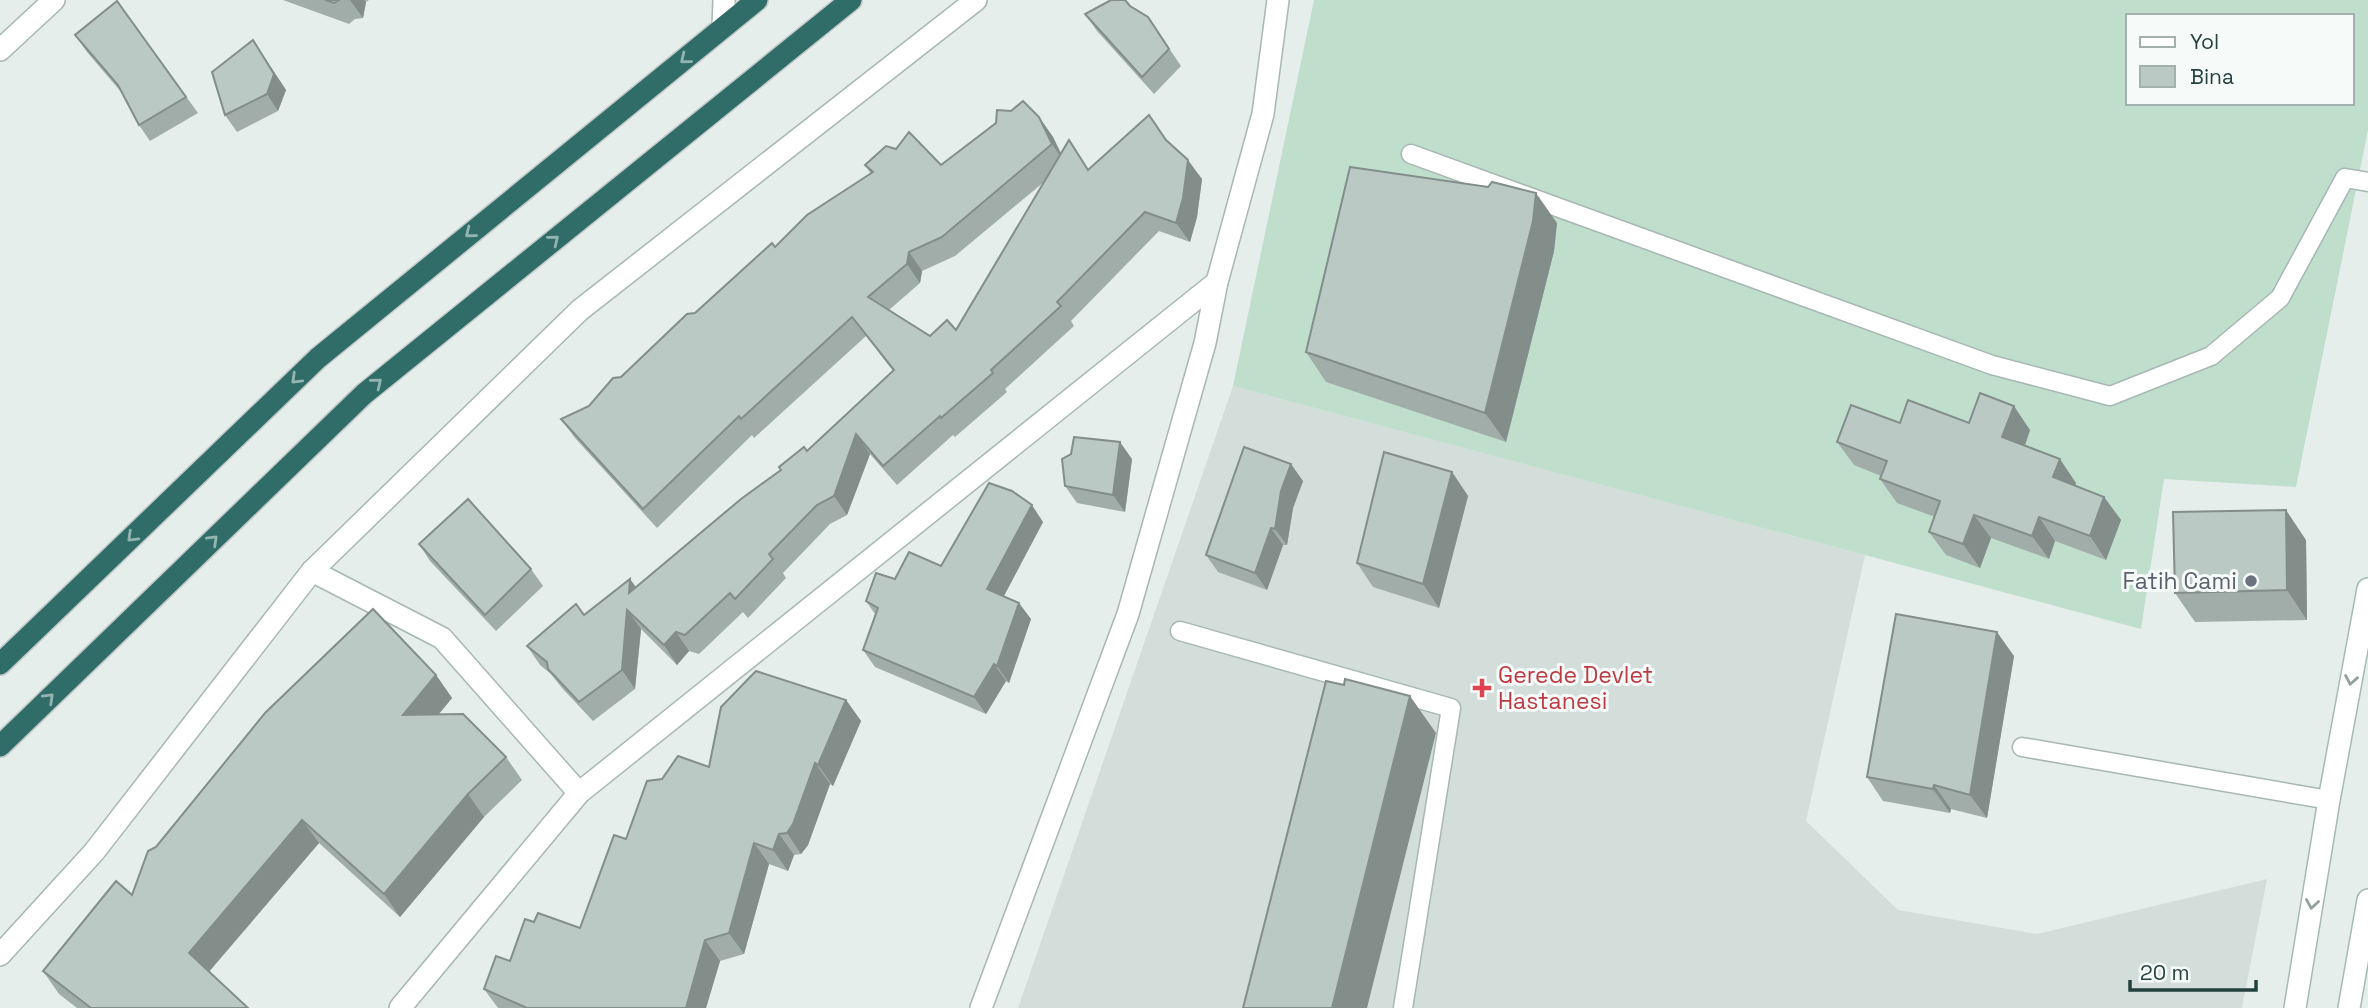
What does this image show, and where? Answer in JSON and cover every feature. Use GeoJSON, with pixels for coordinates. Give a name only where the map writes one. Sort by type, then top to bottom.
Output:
{"type":"FeatureCollection","features":[{"type":"Feature","properties":{"kind":"highway"},"geometry":{"type":"LineString","coordinates":[[0,664],[318,358],[757,0]]}},
{"type":"Feature","properties":{"kind":"highway"},"geometry":{"type":"LineString","coordinates":[[0,746],[364,394],[851,0]]}},
{"type":"Feature","properties":{"kind":"street"},"geometry":{"type":"LineString","coordinates":[[0,51],[54,0]]}},
{"type":"Feature","properties":{"kind":"street"},"geometry":{"type":"LineString","coordinates":[[723,27],[724,0]]}},
{"type":"Feature","properties":{"kind":"street"},"geometry":{"type":"LineString","coordinates":[[0,955],[94,852],[312,571],[580,310],[976,0]]}},
{"type":"Feature","properties":{"kind":"street"},"geometry":{"type":"LineString","coordinates":[[981,1008],[1128,614],[1205,343],[1217,282],[1263,114],[1278,0]]}},
{"type":"Feature","properties":{"kind":"street"},"geometry":{"type":"LineString","coordinates":[[400,1008],[579,793],[1217,282]]}},
{"type":"Feature","properties":{"kind":"street"},"geometry":{"type":"LineString","coordinates":[[312,571],[442,638],[579,793]]}},
{"type":"Feature","properties":{"kind":"street"},"geometry":{"type":"LineString","coordinates":[[2295,1008],[2329,800],[2368,589]]}},
{"type":"Feature","properties":{"kind":"street"},"geometry":{"type":"LineString","coordinates":[[2349,1008],[2368,900]]}},
{"type":"Feature","properties":{"kind":"lane"},"geometry":{"type":"LineString","coordinates":[[1412,154],[1992,365],[2110,396],[2211,356],[2231,340],[2280,298],[2345,178],[2368,182]]}},
{"type":"Feature","properties":{"kind":"lane"},"geometry":{"type":"LineString","coordinates":[[1180,631],[1451,708],[1403,1008]]}},
{"type":"Feature","properties":{"kind":"lane"},"geometry":{"type":"LineString","coordinates":[[2022,747],[2329,800]]}},
{"type":"Feature","properties":{"kind":"shaded area","name":"Gerede Devlet Hastanesi"},"geometry":{"type":"Polygon","coordinates":[[[1233,386],[1865,555],[1806,821],[1898,910],[2037,934],[2267,879],[2242,1008],[1018,1008],[1233,386]]]}},
{"type":"Feature","properties":{"kind":"green space"},"geometry":{"type":"Polygon","coordinates":[[[1314,0],[2368,0],[2368,130],[2296,487],[2164,479],[2141,629],[1233,386],[1314,0]]]}},
{"type":"Feature","properties":{"kind":"building"},"geometry":{"type":"Polygon","coordinates":[[[1111,0],[1125,0],[1148,17],[1169,49],[1142,77],[1085,14],[1111,0]]]}},
{"type":"Feature","properties":{"kind":"building"},"geometry":{"type":"Polygon","coordinates":[[[117,1],[186,97],[139,125],[118,85],[75,35],[117,1]]]}},
{"type":"Feature","properties":{"kind":"building"},"geometry":{"type":"Polygon","coordinates":[[[253,40],[274,74],[267,94],[225,115],[212,72],[253,40]]]}},
{"type":"Feature","properties":{"kind":"building"},"geometry":{"type":"Polygon","coordinates":[[[1023,101],[1039,117],[1052,144],[942,237],[909,252],[907,264],[868,297],[930,336],[947,320],[956,330],[1069,140],[1088,170],[1149,115],[1166,140],[1188,160],[1183,198],[1176,223],[1145,212],[1057,302],[1061,306],[991,370],[993,373],[883,466],[856,434],[834,496],[817,505],[769,554],[773,559],[735,599],[730,593],[685,635],[676,632],[664,645],[627,610],[622,670],[579,702],[548,669],[547,662],[527,646],[576,604],[584,615],[630,579],[629,593],[741,499],[781,470],[779,467],[804,447],[807,451],[894,370],[852,317],[741,419],[739,416],[643,509],[561,419],[589,406],[613,378],[621,377],[687,314],[695,313],[772,243],[775,247],[807,215],[873,172],[865,165],[886,146],[896,149],[909,132],[941,165],[996,123],[997,110],[1011,111],[1023,101]]]}},
{"type":"Feature","properties":{"kind":"building"},"geometry":{"type":"Polygon","coordinates":[[[1350,167],[1488,187],[1492,182],[1536,193],[1533,221],[1485,413],[1306,352],[1350,167]]]}},
{"type":"Feature","properties":{"kind":"building"},"geometry":{"type":"Polygon","coordinates":[[[1980,393],[2014,406],[2002,437],[2060,459],[2053,477],[2104,497],[2090,536],[2039,517],[2032,536],[1974,515],[1963,544],[1929,532],[1940,501],[1880,479],[1887,461],[1837,442],[1851,405],[1900,423],[1908,400],[1969,423],[1980,393]]]}},
{"type":"Feature","properties":{"kind":"building"},"geometry":{"type":"Polygon","coordinates":[[[1074,437],[1120,442],[1113,495],[1065,486],[1062,459],[1071,454],[1074,437]]]}},
{"type":"Feature","properties":{"kind":"building"},"geometry":{"type":"Polygon","coordinates":[[[1244,447],[1291,464],[1281,491],[1275,529],[1271,528],[1255,573],[1206,555],[1244,447]]]}},
{"type":"Feature","properties":{"kind":"building"},"geometry":{"type":"Polygon","coordinates":[[[1384,452],[1452,472],[1423,584],[1357,563],[1384,452]]]}},
{"type":"Feature","properties":{"kind":"building"},"geometry":{"type":"Polygon","coordinates":[[[989,483],[1012,491],[1032,505],[987,589],[1019,603],[997,666],[994,664],[974,697],[863,650],[878,608],[866,601],[876,573],[895,579],[909,552],[941,566],[989,483]]]}},
{"type":"Feature","properties":{"kind":"building"},"geometry":{"type":"Polygon","coordinates":[[[468,499],[531,569],[485,615],[419,544],[468,499]]]}},
{"type":"Feature","properties":{"kind":"building"},"geometry":{"type":"Polygon","coordinates":[[[2286,510],[2287,590],[2175,593],[2173,512],[2286,510]]]}},
{"type":"Feature","properties":{"kind":"building"},"geometry":{"type":"Polygon","coordinates":[[[373,609],[436,675],[403,715],[463,714],[506,757],[468,794],[384,894],[302,820],[189,953],[248,1008],[91,1008],[43,971],[116,881],[132,895],[148,851],[156,847],[265,713],[373,609]]]}},
{"type":"Feature","properties":{"kind":"building"},"geometry":{"type":"Polygon","coordinates":[[[1896,614],[1997,632],[1970,795],[1934,785],[1933,789],[1867,777],[1896,614]]]}},
{"type":"Feature","properties":{"kind":"building"},"geometry":{"type":"Polygon","coordinates":[[[756,671],[846,700],[818,765],[815,763],[793,824],[787,833],[779,834],[773,850],[754,843],[729,933],[705,940],[686,1008],[527,1008],[484,989],[496,956],[510,961],[525,919],[534,922],[538,913],[580,928],[614,835],[626,839],[647,781],[662,779],[678,756],[709,767],[721,707],[756,671]]]}},
{"type":"Feature","properties":{"kind":"building"},"geometry":{"type":"Polygon","coordinates":[[[1345,679],[1410,696],[1332,1008],[1243,1008],[1326,681],[1344,685],[1345,679]]]}},
{"type":"Feature","properties":{"kind":"place","name":"Fatih Cami"},"geometry":{"type":"Point","coordinates":[2251,581]}},
{"type":"Feature","properties":{"kind":"place","name":"Gerede Devlet Hastanesi"},"geometry":{"type":"Point","coordinates":[1482,688]}}]}
